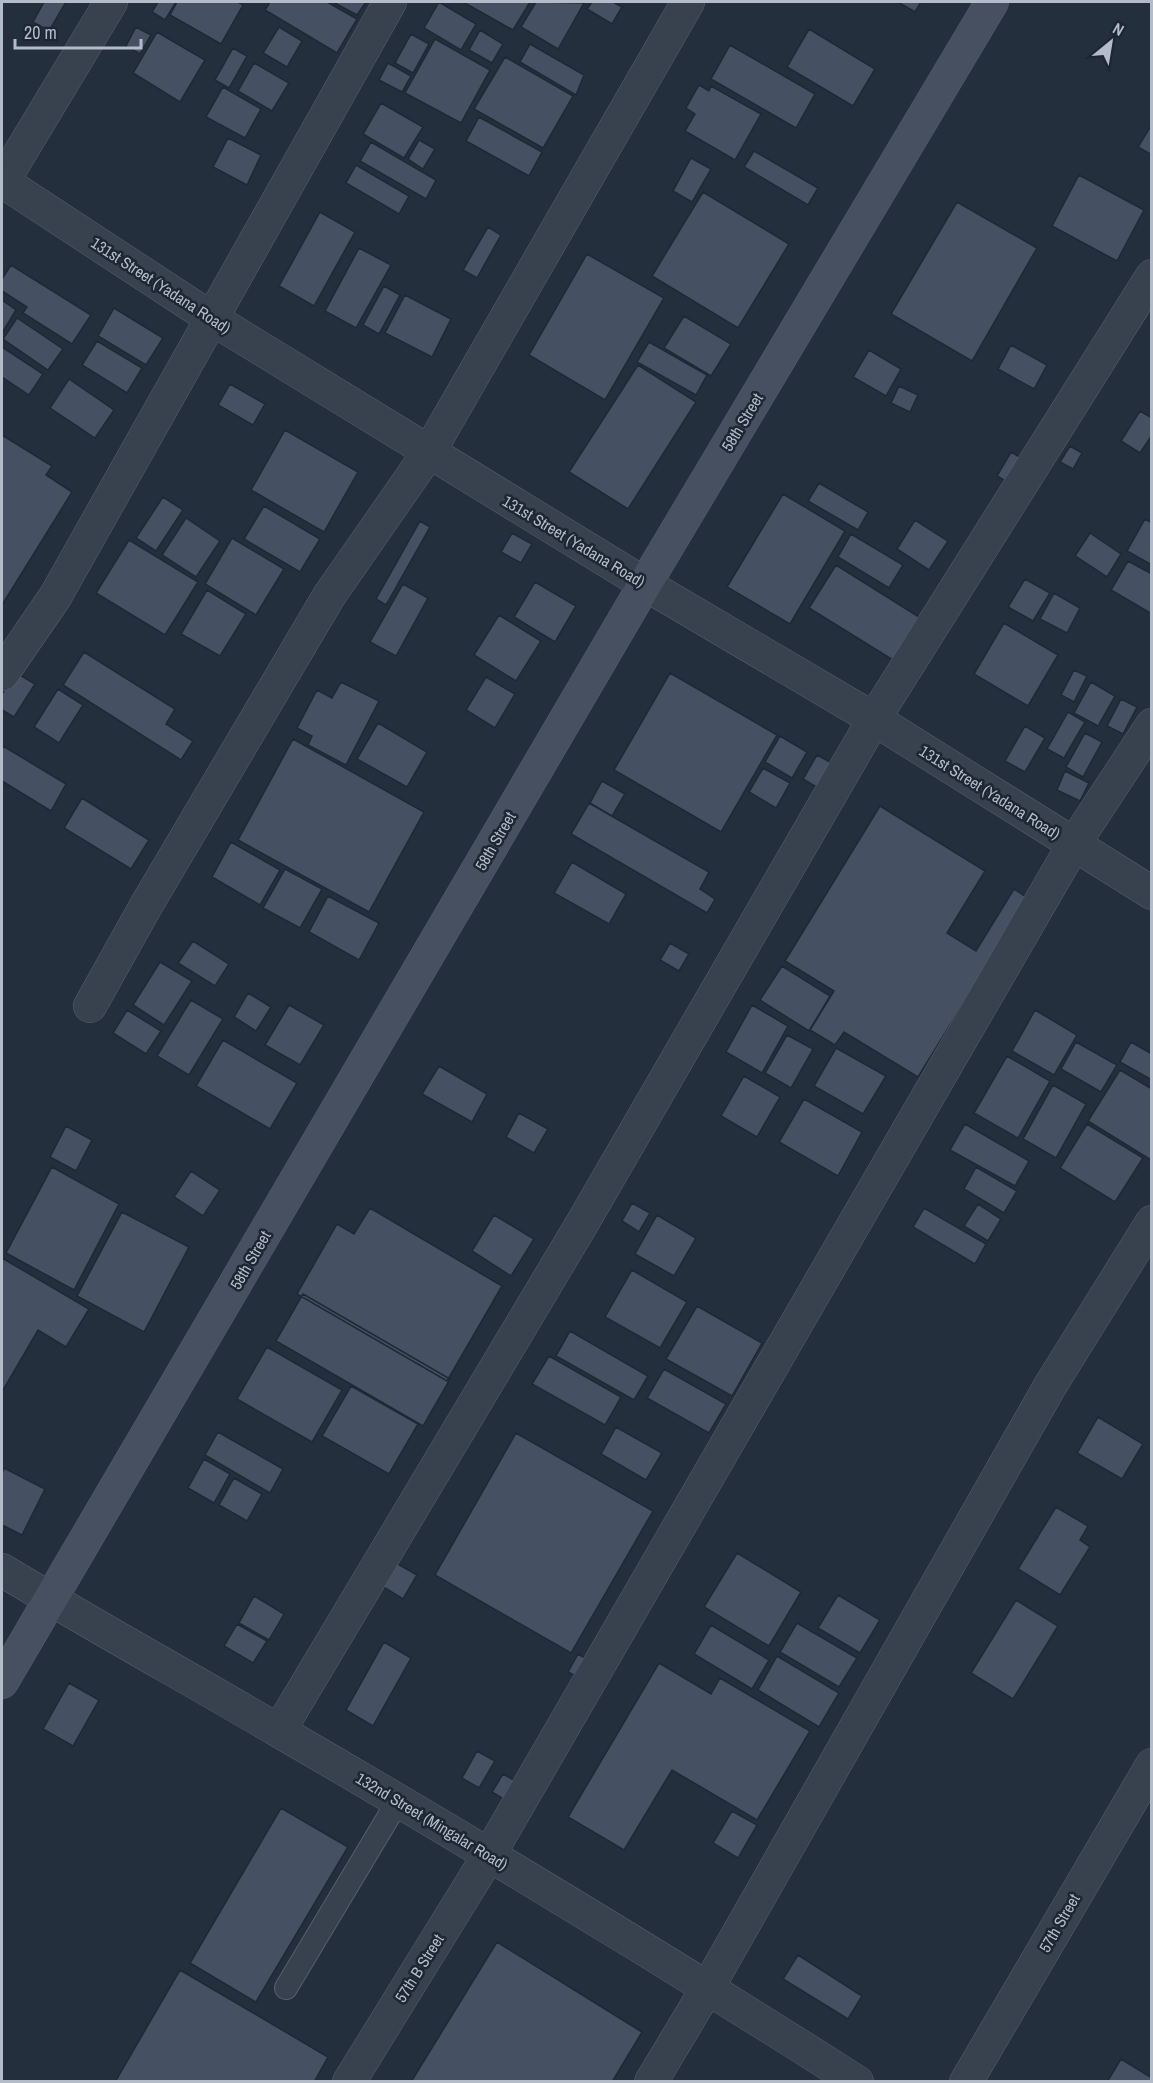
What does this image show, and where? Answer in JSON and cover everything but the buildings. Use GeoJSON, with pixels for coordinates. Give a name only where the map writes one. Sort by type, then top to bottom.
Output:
{"type":"FeatureCollection","features":[{"type":"Feature","properties":{"kind":"main road","name":"58th Street"},"geometry":{"type":"LineString","coordinates":[[2,1682],[645,584],[992,2]]}},
{"type":"Feature","properties":{"kind":"street"},"geometry":{"type":"LineString","coordinates":[[2,182],[111,2]]}},
{"type":"Feature","properties":{"kind":"street"},"geometry":{"type":"LineString","coordinates":[[2,674],[55,597],[390,2]]}},
{"type":"Feature","properties":{"kind":"street"},"geometry":{"type":"LineString","coordinates":[[90,1006],[147,904],[323,606],[429,452],[688,2]]}},
{"type":"Feature","properties":{"kind":"street","name":"131st Street (Yadana Road)"},"geometry":{"type":"LineString","coordinates":[[2,182],[211,318],[645,584],[874,719],[1152,893]]}},
{"type":"Feature","properties":{"kind":"street"},"geometry":{"type":"LineString","coordinates":[[279,1731],[583,1222],[874,719],[1152,276]]}},
{"type":"Feature","properties":{"kind":"street","name":"57th B Street"},"geometry":{"type":"LineString","coordinates":[[349,2082],[489,1855],[1074,844],[1152,725]]}},
{"type":"Feature","properties":{"kind":"street"},"geometry":{"type":"LineString","coordinates":[[651,2082],[708,1987],[1050,1386],[1152,1222]]}},
{"type":"Feature","properties":{"kind":"street","name":"132nd Street (Mingalar Road)"},"geometry":{"type":"LineString","coordinates":[[2,1570],[489,1855],[708,1987],[857,2082]]}},
{"type":"Feature","properties":{"kind":"street","name":"57th Street"},"geometry":{"type":"LineString","coordinates":[[966,2082],[1152,1765]]}},
{"type":"Feature","properties":{"kind":"lane"},"geometry":{"type":"LineString","coordinates":[[286,1988],[398,1801]]}}]}
